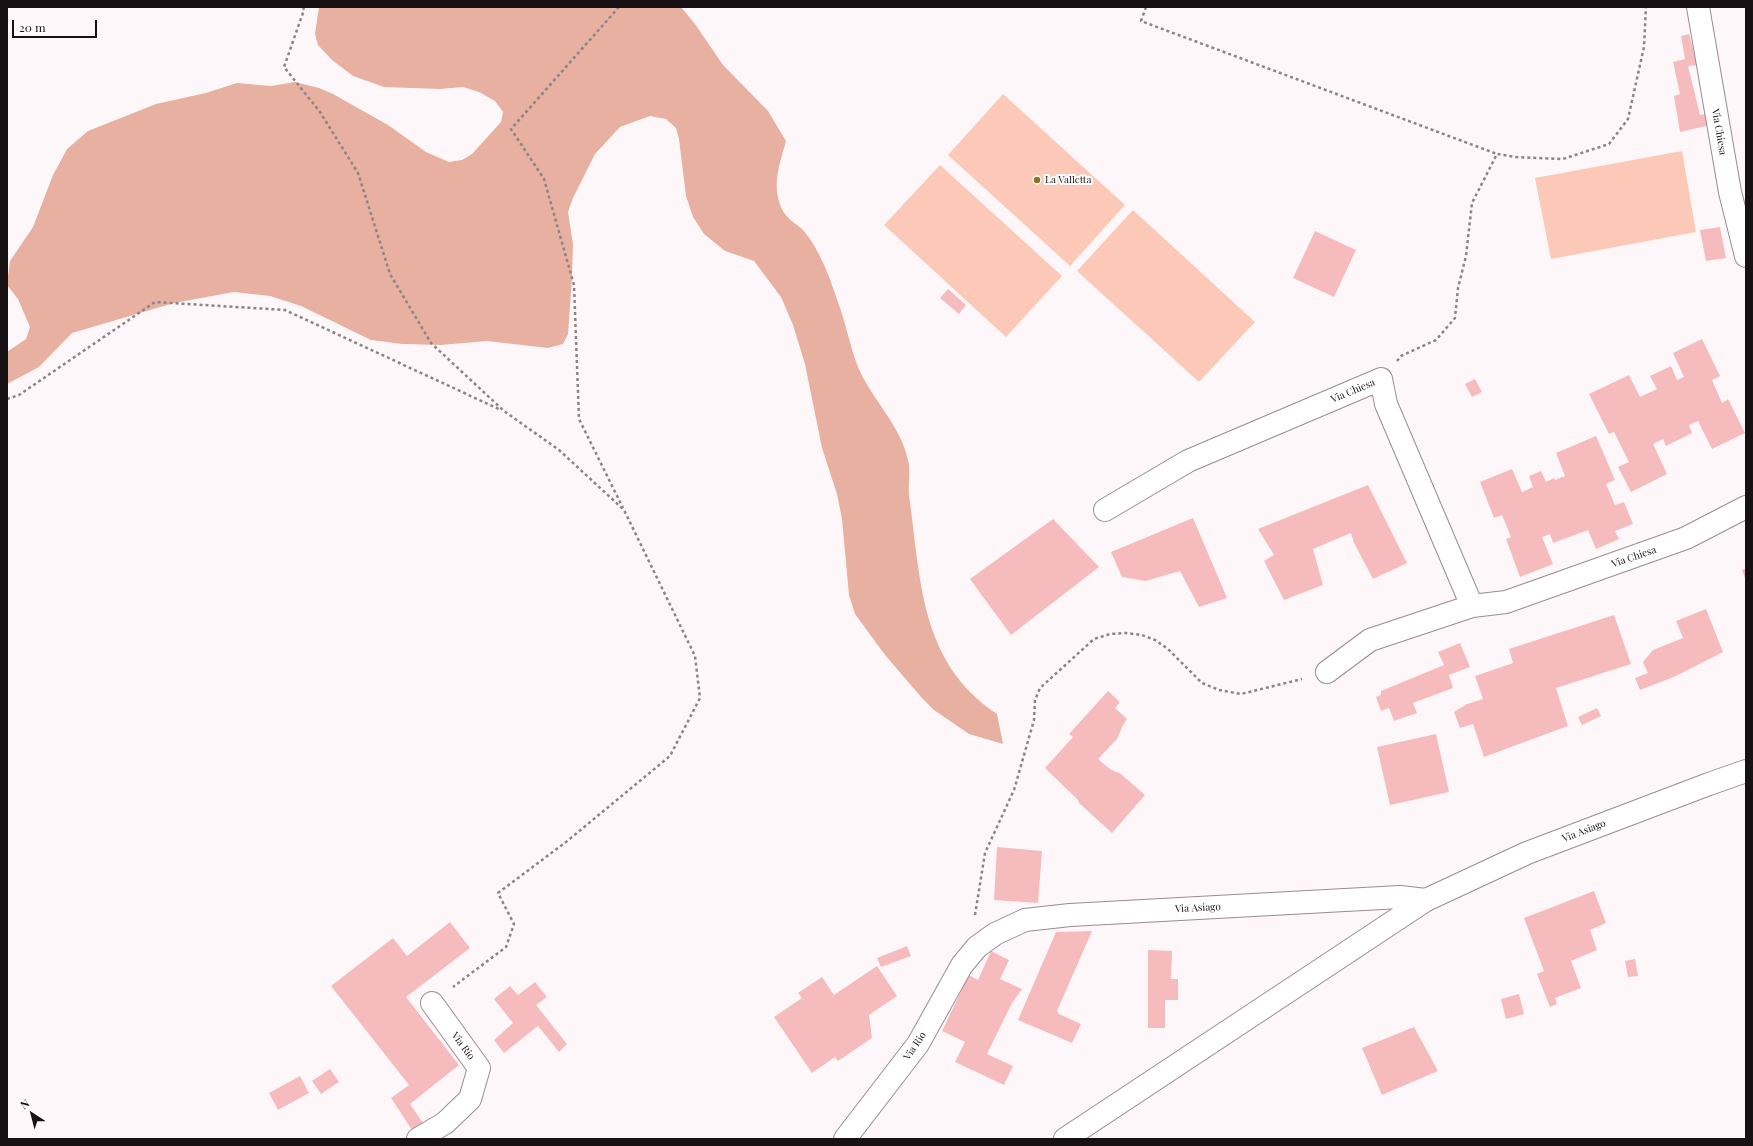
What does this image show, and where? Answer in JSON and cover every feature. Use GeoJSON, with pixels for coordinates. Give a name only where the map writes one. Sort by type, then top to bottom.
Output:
{"type":"FeatureCollection","features":[{"type":"Feature","properties":{"kind":"street","name":"Via Chiesa"},"geometry":{"type":"LineString","coordinates":[[1698,7],[1730,192],[1746,256]]}},
{"type":"Feature","properties":{"kind":"street","name":"Via Chiesa"},"geometry":{"type":"LineString","coordinates":[[1105,510],[1188,461],[1381,379],[1386,404],[1472,606]]}},
{"type":"Feature","properties":{"kind":"street","name":"Via Chiesa"},"geometry":{"type":"LineString","coordinates":[[1327,672],[1370,640],[1472,606],[1506,602],[1686,538],[1746,507]]}},
{"type":"Feature","properties":{"kind":"street","name":"Via Asiago"},"geometry":{"type":"LineString","coordinates":[[1065,1139],[1426,900],[1527,853],[1746,772]]}},
{"type":"Feature","properties":{"kind":"street","name":"Via Asiago"},"geometry":{"type":"LineString","coordinates":[[977,947],[995,934],[1024,920],[1070,915],[1400,897],[1426,900]]}},
{"type":"Feature","properties":{"kind":"street","name":"Via Rio"},"geometry":{"type":"LineString","coordinates":[[845,1139],[918,1044],[962,965],[977,947]]}},
{"type":"Feature","properties":{"kind":"street","name":"Via Rio"},"geometry":{"type":"LineString","coordinates":[[418,1139],[445,1123],[470,1099],[479,1068],[432,1003]]}},
{"type":"Feature","properties":{"kind":"path"},"geometry":{"type":"LineString","coordinates":[[303,7],[304,10],[284,67],[320,112],[358,173],[390,274],[431,343],[504,411],[559,450],[624,510]]}},
{"type":"Feature","properties":{"kind":"path"},"geometry":{"type":"LineString","coordinates":[[432,1003],[506,947],[514,924],[498,893],[566,842],[670,756],[700,698],[695,656],[579,419],[574,285],[544,179],[511,129],[619,7]]}},
{"type":"Feature","properties":{"kind":"path"},"geometry":{"type":"LineString","coordinates":[[1146,7],[1140,21],[1497,154],[1515,157],[1563,159],[1609,144],[1628,119],[1644,47],[1646,7]]}},
{"type":"Feature","properties":{"kind":"path"},"geometry":{"type":"LineString","coordinates":[[1381,379],[1401,356],[1436,340],[1455,318],[1458,288],[1466,256],[1472,203],[1497,154]]}},
{"type":"Feature","properties":{"kind":"path"},"geometry":{"type":"LineString","coordinates":[[7,399],[19,395],[155,302],[285,310],[504,411]]}},
{"type":"Feature","properties":{"kind":"path"},"geometry":{"type":"LineString","coordinates":[[977,947],[973,928],[986,853],[1014,790],[1035,712],[1035,700],[1040,688],[1094,639],[1110,634],[1126,633],[1142,635],[1155,640],[1168,649],[1202,683],[1219,690],[1241,694],[1327,672]]}},
{"type":"Feature","properties":{"kind":"shaded area"},"geometry":{"type":"Polygon","coordinates":[[[319,7],[681,7],[695,24],[723,65],[768,111],[786,141],[779,166],[777,183],[777,192],[782,209],[788,218],[807,234],[818,253],[830,279],[843,315],[858,367],[870,390],[899,435],[909,464],[909,495],[917,557],[928,616],[938,644],[952,670],[971,693],[997,714],[1003,744],[969,734],[934,710],[885,655],[855,614],[849,595],[842,519],[837,494],[822,448],[805,364],[793,325],[781,297],[754,261],[725,251],[704,234],[693,217],[686,196],[679,139],[676,128],[666,119],[650,116],[620,127],[595,154],[573,198],[568,212],[573,244],[572,278],[568,334],[563,344],[548,348],[487,341],[441,345],[402,344],[371,340],[301,306],[270,296],[234,292],[174,303],[72,333],[39,367],[7,384],[7,352],[26,339],[30,327],[18,299],[7,285],[10,261],[33,227],[53,175],[67,149],[88,131],[156,104],[206,93],[237,83],[271,86],[295,82],[319,88],[333,94],[388,125],[426,152],[449,162],[462,160],[472,154],[501,122],[503,112],[495,101],[479,92],[463,87],[440,89],[384,87],[353,76],[332,60],[318,45],[315,34],[319,7]]]}},
{"type":"Feature","properties":{"kind":"shaded area","name":"La Valletta"},"geometry":{"type":"Polygon","coordinates":[[[1003,94],[1125,205],[1070,266],[948,155],[1003,94]]]}},
{"type":"Feature","properties":{"kind":"shaded area"},"geometry":{"type":"Polygon","coordinates":[[[1682,151],[1696,232],[1551,259],[1535,178],[1682,151]]]}},
{"type":"Feature","properties":{"kind":"shaded area"},"geometry":{"type":"Polygon","coordinates":[[[940,165],[1062,276],[1006,337],[884,225],[940,165]]]}},
{"type":"Feature","properties":{"kind":"shaded area"},"geometry":{"type":"Polygon","coordinates":[[[1133,210],[1255,322],[1199,382],[1077,271],[1133,210]]]}},
{"type":"Feature","properties":{"kind":"building"},"geometry":{"type":"Polygon","coordinates":[[[1689,34],[1697,65],[1688,66],[1700,115],[1712,113],[1715,124],[1680,132],[1674,96],[1680,94],[1673,62],[1685,59],[1681,36],[1689,34]]]}},
{"type":"Feature","properties":{"kind":"building"},"geometry":{"type":"Polygon","coordinates":[[[1720,227],[1726,258],[1706,261],[1700,230],[1720,227]]]}},
{"type":"Feature","properties":{"kind":"building"},"geometry":{"type":"Polygon","coordinates":[[[1315,231],[1356,250],[1334,297],[1293,278],[1315,231]]]}},
{"type":"Feature","properties":{"kind":"building"},"geometry":{"type":"Polygon","coordinates":[[[948,289],[966,305],[959,314],[940,298],[948,289]]]}},
{"type":"Feature","properties":{"kind":"building"},"geometry":{"type":"Polygon","coordinates":[[[1702,339],[1720,376],[1712,380],[1722,403],[1728,399],[1745,433],[1712,449],[1698,421],[1689,425],[1692,433],[1666,446],[1663,439],[1653,444],[1667,474],[1631,492],[1618,467],[1629,462],[1614,432],[1609,434],[1589,394],[1629,375],[1640,397],[1657,389],[1650,376],[1671,366],[1677,380],[1684,377],[1673,353],[1702,339]]]}},
{"type":"Feature","properties":{"kind":"building"},"geometry":{"type":"Polygon","coordinates":[[[1475,379],[1482,392],[1472,397],[1465,384],[1475,379]]]}},
{"type":"Feature","properties":{"kind":"building"},"geometry":{"type":"Polygon","coordinates":[[[1596,436],[1615,480],[1606,484],[1615,505],[1624,502],[1633,524],[1615,531],[1619,539],[1596,549],[1588,530],[1553,543],[1550,534],[1542,537],[1553,564],[1520,577],[1506,539],[1511,537],[1502,515],[1494,518],[1480,482],[1512,469],[1522,492],[1533,487],[1529,476],[1541,471],[1546,482],[1554,478],[1555,480],[1565,476],[1556,453],[1596,436]]]}},
{"type":"Feature","properties":{"kind":"building"},"geometry":{"type":"Polygon","coordinates":[[[1368,485],[1407,563],[1373,579],[1354,543],[1351,533],[1313,549],[1323,585],[1284,600],[1264,561],[1274,555],[1258,529],[1368,485]]]}},
{"type":"Feature","properties":{"kind":"building"},"geometry":{"type":"Polygon","coordinates":[[[1193,518],[1227,598],[1199,607],[1180,571],[1146,581],[1122,577],[1111,552],[1193,518]]]}},
{"type":"Feature","properties":{"kind":"building"},"geometry":{"type":"Polygon","coordinates":[[[1053,519],[1099,567],[1011,635],[970,579],[1053,519]]]}},
{"type":"Feature","properties":{"kind":"building"},"geometry":{"type":"Polygon","coordinates":[[[1746,568],[1746,581],[1742,570],[1746,568]]]}},
{"type":"Feature","properties":{"kind":"building"},"geometry":{"type":"Polygon","coordinates":[[[1706,609],[1723,652],[1676,676],[1640,690],[1635,678],[1648,673],[1643,662],[1653,650],[1683,638],[1676,621],[1706,609]]]}},
{"type":"Feature","properties":{"kind":"building"},"geometry":{"type":"Polygon","coordinates":[[[1614,615],[1631,664],[1556,688],[1568,726],[1484,757],[1473,724],[1460,728],[1454,712],[1467,704],[1483,699],[1475,676],[1513,663],[1509,649],[1614,615]]]}},
{"type":"Feature","properties":{"kind":"building"},"geometry":{"type":"Polygon","coordinates":[[[1460,643],[1470,667],[1449,675],[1453,688],[1413,703],[1417,713],[1394,721],[1389,708],[1381,711],[1376,697],[1381,695],[1381,691],[1444,665],[1438,652],[1460,643]]]}},
{"type":"Feature","properties":{"kind":"building"},"geometry":{"type":"Polygon","coordinates":[[[1108,691],[1120,702],[1115,708],[1127,719],[1117,739],[1098,759],[1110,769],[1121,774],[1145,795],[1112,833],[1079,803],[1078,800],[1045,768],[1073,737],[1069,734],[1108,691]]]}},
{"type":"Feature","properties":{"kind":"building"},"geometry":{"type":"Polygon","coordinates":[[[1597,708],[1601,716],[1582,725],[1578,717],[1597,708]]]}},
{"type":"Feature","properties":{"kind":"building"},"geometry":{"type":"Polygon","coordinates":[[[1436,734],[1449,792],[1390,805],[1377,747],[1436,734]]]}},
{"type":"Feature","properties":{"kind":"building"},"geometry":{"type":"Polygon","coordinates":[[[997,847],[1042,851],[1038,903],[994,900],[997,847]]]}},
{"type":"Feature","properties":{"kind":"building"},"geometry":{"type":"Polygon","coordinates":[[[1594,891],[1606,923],[1590,930],[1597,950],[1571,961],[1581,988],[1555,998],[1557,1004],[1550,1007],[1537,974],[1544,971],[1524,918],[1594,891]]]}},
{"type":"Feature","properties":{"kind":"building"},"geometry":{"type":"Polygon","coordinates":[[[450,922],[470,948],[406,997],[459,1065],[410,1104],[423,1123],[412,1130],[391,1098],[409,1085],[331,986],[393,938],[407,956],[450,922]]]}},
{"type":"Feature","properties":{"kind":"building"},"geometry":{"type":"Polygon","coordinates":[[[1092,931],[1057,1011],[1059,1014],[1081,1024],[1072,1043],[1018,1020],[1056,932],[1092,931]]]}},
{"type":"Feature","properties":{"kind":"building"},"geometry":{"type":"Polygon","coordinates":[[[907,946],[911,956],[881,967],[877,958],[907,946]]]}},
{"type":"Feature","properties":{"kind":"building"},"geometry":{"type":"Polygon","coordinates":[[[1148,950],[1172,951],[1171,979],[1178,979],[1178,1000],[1165,1000],[1165,1028],[1148,1028],[1148,950]]]}},
{"type":"Feature","properties":{"kind":"building"},"geometry":{"type":"Polygon","coordinates":[[[991,951],[1009,960],[1000,979],[1022,989],[1012,1003],[987,1054],[1013,1066],[1004,1085],[955,1062],[965,1042],[942,1031],[969,975],[978,980],[991,951]]]}},
{"type":"Feature","properties":{"kind":"building"},"geometry":{"type":"Polygon","coordinates":[[[1635,959],[1638,976],[1628,977],[1625,961],[1635,959]]]}},
{"type":"Feature","properties":{"kind":"building"},"geometry":{"type":"Polygon","coordinates":[[[877,966],[897,996],[869,1015],[872,1038],[838,1061],[835,1057],[812,1073],[774,1017],[802,998],[798,993],[822,977],[834,995],[877,966]]]}},
{"type":"Feature","properties":{"kind":"building"},"geometry":{"type":"Polygon","coordinates":[[[535,982],[547,997],[536,1005],[567,1044],[559,1052],[538,1026],[504,1053],[494,1040],[513,1023],[494,999],[510,986],[518,995],[535,982]]]}},
{"type":"Feature","properties":{"kind":"building"},"geometry":{"type":"Polygon","coordinates":[[[1519,994],[1524,1014],[1506,1019],[1501,999],[1519,994]]]}},
{"type":"Feature","properties":{"kind":"building"},"geometry":{"type":"Polygon","coordinates":[[[1414,1027],[1438,1071],[1382,1095],[1362,1048],[1414,1027]]]}},
{"type":"Feature","properties":{"kind":"building"},"geometry":{"type":"Polygon","coordinates":[[[330,1069],[339,1082],[321,1094],[312,1081],[330,1069]]]}},
{"type":"Feature","properties":{"kind":"building"},"geometry":{"type":"Polygon","coordinates":[[[300,1076],[309,1093],[278,1110],[269,1093],[300,1076]]]}},
{"type":"Feature","properties":{"kind":"place","name":"La Valletta"},"geometry":{"type":"Point","coordinates":[1037,180]}}]}
